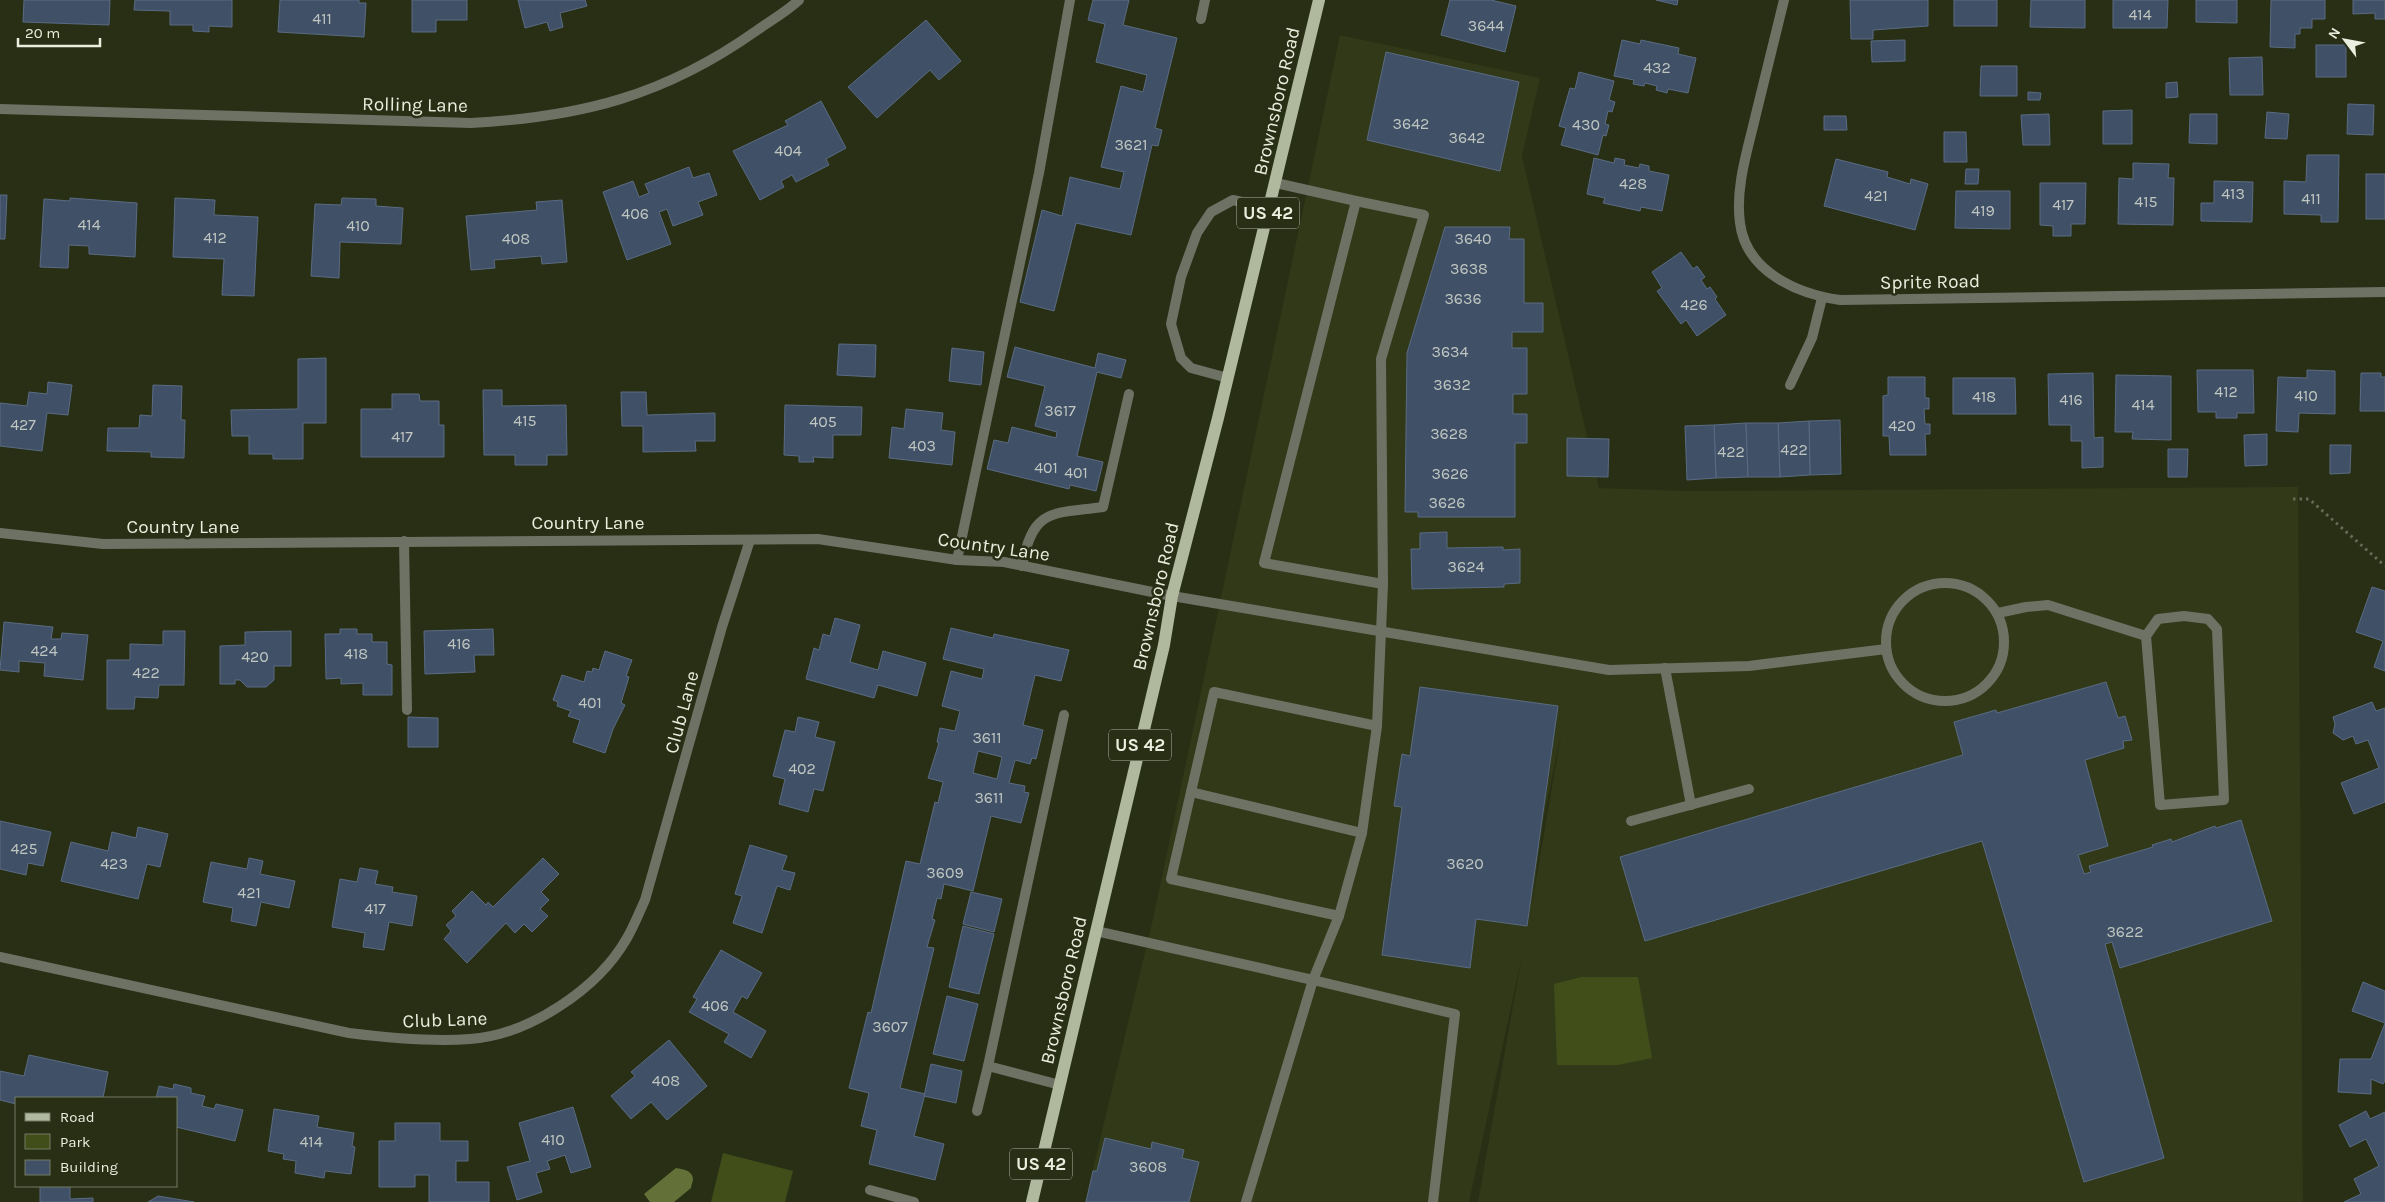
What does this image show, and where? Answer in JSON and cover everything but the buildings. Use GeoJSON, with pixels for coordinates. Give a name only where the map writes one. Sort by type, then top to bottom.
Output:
{"type":"FeatureCollection","features":[{"type":"Feature","properties":{"kind":"main road","name":"Brownsboro Road"},"geometry":{"type":"LineString","coordinates":[[1032,1202],[1164,646],[1172,596],[1270,208],[1319,0]]}},
{"type":"Feature","properties":{"kind":"street","name":"Rolling Lane"},"geometry":{"type":"LineString","coordinates":[[0,109],[471,123],[528,120],[586,110],[642,93],[684,74],[731,48],[799,0]]}},
{"type":"Feature","properties":{"kind":"street"},"geometry":{"type":"LineString","coordinates":[[957,560],[1039,173],[1070,0]]}},
{"type":"Feature","properties":{"kind":"street"},"geometry":{"type":"LineString","coordinates":[[1201,19],[1205,0]]}},
{"type":"Feature","properties":{"kind":"street","name":"Sprite Road"},"geometry":{"type":"LineString","coordinates":[[1784,0],[1748,148],[1740,190],[1740,223],[1746,243],[1758,262],[1770,273],[1804,293],[1840,300],[2385,292]]}},
{"type":"Feature","properties":{"kind":"street"},"geometry":{"type":"LineString","coordinates":[[1246,1202],[1313,980],[1339,916],[1362,833],[1377,726],[1383,584],[1381,359],[1424,215],[1276,183]]}},
{"type":"Feature","properties":{"kind":"street"},"geometry":{"type":"LineString","coordinates":[[1228,378],[1191,368],[1181,358],[1171,324],[1181,277],[1197,233],[1211,212],[1233,200],[1270,208]]}},
{"type":"Feature","properties":{"kind":"street"},"geometry":{"type":"LineString","coordinates":[[1356,201],[1264,563],[1383,584]]}},
{"type":"Feature","properties":{"kind":"street"},"geometry":{"type":"LineString","coordinates":[[1790,385],[1812,338],[1822,298]]}},
{"type":"Feature","properties":{"kind":"street"},"geometry":{"type":"LineString","coordinates":[[1022,566],[1026,545],[1033,529],[1046,516],[1065,511],[1104,507],[1129,394]]}},
{"type":"Feature","properties":{"kind":"street","name":"Country Lane"},"geometry":{"type":"LineString","coordinates":[[0,533],[103,544],[840,540],[957,560],[1004,562],[1172,596],[1609,670],[1749,666],[1886,649]]}},
{"type":"Feature","properties":{"kind":"street","name":"Club Lane"},"geometry":{"type":"LineString","coordinates":[[0,957],[349,1033],[400,1039],[470,1039],[491,1036],[512,1030],[546,1014],[583,988],[615,956],[627,938],[646,900],[722,627],[750,540]]}},
{"type":"Feature","properties":{"kind":"street"},"geometry":{"type":"LineString","coordinates":[[404,541],[407,710]]}},
{"type":"Feature","properties":{"kind":"street"},"geometry":{"type":"LineString","coordinates":[[1939,583],[1962,584],[1983,595],[1998,613],[2005,635],[2002,659],[1992,679],[1974,695],[1951,702],[1928,700],[1907,689],[1892,671],[1886,649],[1888,625],[1898,605],[1916,590],[1939,583]]}},
{"type":"Feature","properties":{"kind":"street"},"geometry":{"type":"LineString","coordinates":[[1998,613],[2026,606],[2048,606],[2146,636]]}},
{"type":"Feature","properties":{"kind":"street"},"geometry":{"type":"LineString","coordinates":[[2184,616],[2208,618],[2217,629],[2224,800],[2160,805],[2146,636],[2158,619],[2184,616]]}},
{"type":"Feature","properties":{"kind":"street"},"geometry":{"type":"LineString","coordinates":[[1665,668],[1691,805]]}},
{"type":"Feature","properties":{"kind":"street"},"geometry":{"type":"LineString","coordinates":[[1339,916],[1171,879],[1214,692],[1377,726]]}},
{"type":"Feature","properties":{"kind":"street"},"geometry":{"type":"LineString","coordinates":[[977,1111],[1064,715]]}},
{"type":"Feature","properties":{"kind":"street"},"geometry":{"type":"LineString","coordinates":[[1631,821],[1749,790]]}},
{"type":"Feature","properties":{"kind":"street"},"geometry":{"type":"LineString","coordinates":[[1191,792],[1362,833]]}},
{"type":"Feature","properties":{"kind":"street"},"geometry":{"type":"LineString","coordinates":[[1096,931],[1454,1014],[1433,1202]]}},
{"type":"Feature","properties":{"kind":"street"},"geometry":{"type":"LineString","coordinates":[[988,1066],[1060,1085]]}},
{"type":"Feature","properties":{"kind":"street"},"geometry":{"type":"LineString","coordinates":[[870,1190],[914,1202]]}},
{"type":"Feature","properties":{"kind":"path"},"geometry":{"type":"LineString","coordinates":[[2293,500],[2309,499],[2385,566]]}},
{"type":"Feature","properties":{"kind":"shaded area"},"geometry":{"type":"Polygon","coordinates":[[[1340,35],[1540,78],[1522,156],[1599,488],[1688,491],[2298,487],[2303,1202],[1478,1202],[1522,956],[1469,1202],[1085,1202],[1153,919],[1340,35]],[[1562,729],[1544,816],[1532,904],[1562,729]]]}},
{"type":"Feature","properties":{"kind":"shaded area"},"geometry":{"type":"Polygon","coordinates":[[[676,1168],[686,1170],[691,1174],[693,1179],[691,1188],[674,1202],[650,1202],[644,1194],[676,1168]]]}},
{"type":"Feature","properties":{"kind":"green space"},"geometry":{"type":"Polygon","coordinates":[[[1581,977],[1638,977],[1652,1058],[1618,1065],[1557,1065],[1554,984],[1581,977]]]}},
{"type":"Feature","properties":{"kind":"green space"},"geometry":{"type":"Polygon","coordinates":[[[723,1153],[793,1171],[785,1202],[711,1202],[723,1153]]]}}]}
